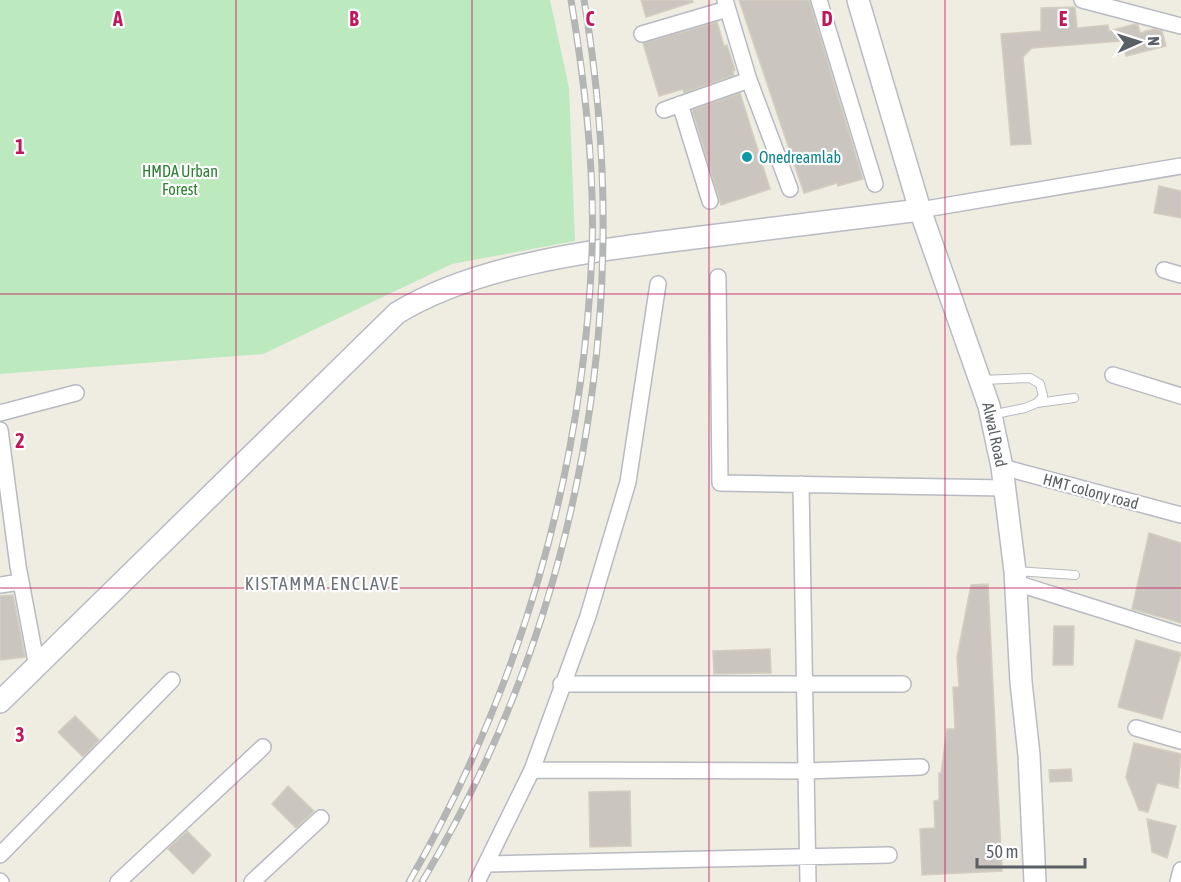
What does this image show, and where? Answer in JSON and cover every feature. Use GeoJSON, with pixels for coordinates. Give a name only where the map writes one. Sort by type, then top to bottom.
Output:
{"type":"FeatureCollection","features":[{"type":"Feature","properties":{"kind":"street"},"geometry":{"type":"LineString","coordinates":[[819,0],[875,184]]}},
{"type":"Feature","properties":{"kind":"street"},"geometry":{"type":"LineString","coordinates":[[1082,0],[1181,26]]}},
{"type":"Feature","properties":{"kind":"street","name":"Alwal Road"},"geometry":{"type":"LineString","coordinates":[[855,2],[920,210],[980,380],[991,415],[1002,467],[1015,577],[1021,682],[1029,755],[1035,882]]}},
{"type":"Feature","properties":{"kind":"street"},"geometry":{"type":"LineString","coordinates":[[642,34],[726,4],[749,80],[790,189]]}},
{"type":"Feature","properties":{"kind":"street"},"geometry":{"type":"LineString","coordinates":[[664,110],[749,80]]}},
{"type":"Feature","properties":{"kind":"street"},"geometry":{"type":"LineString","coordinates":[[680,104],[710,201]]}},
{"type":"Feature","properties":{"kind":"street"},"geometry":{"type":"LineString","coordinates":[[0,702],[397,313],[424,296],[467,281],[592,251],[920,210],[1181,166]]}},
{"type":"Feature","properties":{"kind":"street"},"geometry":{"type":"LineString","coordinates":[[1164,270],[1181,275]]}},
{"type":"Feature","properties":{"kind":"street"},"geometry":{"type":"LineString","coordinates":[[718,277],[720,483],[1005,488]]}},
{"type":"Feature","properties":{"kind":"street"},"geometry":{"type":"LineString","coordinates":[[477,882],[532,770],[561,684],[588,616],[628,482],[658,284]]}},
{"type":"Feature","properties":{"kind":"street"},"geometry":{"type":"LineString","coordinates":[[1113,375],[1181,396]]}},
{"type":"Feature","properties":{"kind":"street"},"geometry":{"type":"LineString","coordinates":[[0,413],[76,393]]}},
{"type":"Feature","properties":{"kind":"street"},"geometry":{"type":"LineString","coordinates":[[0,430],[20,582],[37,668]]}},
{"type":"Feature","properties":{"kind":"street","name":"HMT colony road"},"geometry":{"type":"LineString","coordinates":[[1002,467],[1181,515]]}},
{"type":"Feature","properties":{"kind":"street"},"geometry":{"type":"LineString","coordinates":[[801,484],[808,882]]}},
{"type":"Feature","properties":{"kind":"street"},"geometry":{"type":"LineString","coordinates":[[1015,577],[1181,634]]}},
{"type":"Feature","properties":{"kind":"street"},"geometry":{"type":"LineString","coordinates":[[0,585],[20,582]]}},
{"type":"Feature","properties":{"kind":"street"},"geometry":{"type":"LineString","coordinates":[[0,855],[172,680]]}},
{"type":"Feature","properties":{"kind":"street"},"geometry":{"type":"LineString","coordinates":[[561,684],[903,684]]}},
{"type":"Feature","properties":{"kind":"street"},"geometry":{"type":"LineString","coordinates":[[1136,728],[1181,741]]}},
{"type":"Feature","properties":{"kind":"street"},"geometry":{"type":"LineString","coordinates":[[118,882],[262,747]]}},
{"type":"Feature","properties":{"kind":"street"},"geometry":{"type":"LineString","coordinates":[[532,770],[806,771],[921,767]]}},
{"type":"Feature","properties":{"kind":"street"},"geometry":{"type":"LineString","coordinates":[[252,882],[321,818]]}},
{"type":"Feature","properties":{"kind":"street"},"geometry":{"type":"LineString","coordinates":[[487,864],[889,855]]}},
{"type":"Feature","properties":{"kind":"street"},"geometry":{"type":"LineString","coordinates":[[1178,882],[1181,870]]}},
{"type":"Feature","properties":{"kind":"lane"},"geometry":{"type":"LineString","coordinates":[[980,380],[1030,378],[1040,384],[1043,396],[1037,403]]}},
{"type":"Feature","properties":{"kind":"lane"},"geometry":{"type":"LineString","coordinates":[[991,415],[1037,403],[1074,398]]}},
{"type":"Feature","properties":{"kind":"lane"},"geometry":{"type":"LineString","coordinates":[[1015,577],[1075,575]]}},
{"type":"Feature","properties":{"kind":"green space","name":"HMDA Urban Forest"},"geometry":{"type":"Polygon","coordinates":[[[0,0],[550,0],[569,88],[575,241],[452,264],[263,354],[0,374],[0,0]]]}},
{"type":"Feature","properties":{"kind":"building"},"geometry":{"type":"Polygon","coordinates":[[[641,0],[692,0],[693,2],[646,17],[641,0]]]}},
{"type":"Feature","properties":{"kind":"building"},"geometry":{"type":"Polygon","coordinates":[[[739,0],[809,0],[863,179],[838,186],[837,183],[804,193],[739,0]]]}},
{"type":"Feature","properties":{"kind":"building"},"geometry":{"type":"Polygon","coordinates":[[[1075,7],[1077,28],[1108,25],[1109,31],[1135,24],[1138,25],[1140,33],[1154,29],[1162,31],[1166,46],[1126,56],[1122,41],[1032,48],[1023,57],[1031,144],[1011,145],[1001,34],[1041,31],[1041,8],[1075,7]]]}},
{"type":"Feature","properties":{"kind":"building"},"geometry":{"type":"Polygon","coordinates":[[[717,22],[724,46],[727,45],[735,70],[734,75],[684,93],[683,89],[659,96],[643,43],[717,22]]]}},
{"type":"Feature","properties":{"kind":"building"},"geometry":{"type":"Polygon","coordinates":[[[740,93],[770,189],[721,205],[692,110],[740,93]]]}},
{"type":"Feature","properties":{"kind":"building"},"geometry":{"type":"Polygon","coordinates":[[[1159,186],[1181,191],[1181,218],[1154,213],[1159,186]]]}},
{"type":"Feature","properties":{"kind":"building"},"geometry":{"type":"Polygon","coordinates":[[[1149,533],[1181,543],[1181,623],[1132,609],[1149,533]]]}},
{"type":"Feature","properties":{"kind":"building"},"geometry":{"type":"Polygon","coordinates":[[[988,584],[1002,871],[922,875],[920,829],[935,828],[934,801],[939,800],[939,773],[941,773],[947,729],[955,729],[953,687],[959,687],[957,657],[971,585],[988,584]]]}},
{"type":"Feature","properties":{"kind":"building"},"geometry":{"type":"Polygon","coordinates":[[[13,595],[25,657],[0,660],[0,596],[13,595]]]}},
{"type":"Feature","properties":{"kind":"building"},"geometry":{"type":"Polygon","coordinates":[[[1054,626],[1074,626],[1073,665],[1053,665],[1054,626]]]}},
{"type":"Feature","properties":{"kind":"building"},"geometry":{"type":"Polygon","coordinates":[[[1136,640],[1181,653],[1162,719],[1118,707],[1136,640]]]}},
{"type":"Feature","properties":{"kind":"building"},"geometry":{"type":"Polygon","coordinates":[[[770,649],[771,673],[714,674],[713,651],[770,649]]]}},
{"type":"Feature","properties":{"kind":"building"},"geometry":{"type":"Polygon","coordinates":[[[75,716],[99,740],[83,757],[58,732],[75,716]]]}},
{"type":"Feature","properties":{"kind":"building"},"geometry":{"type":"Polygon","coordinates":[[[1134,743],[1181,754],[1178,788],[1157,783],[1148,812],[1139,810],[1126,777],[1134,743]]]}},
{"type":"Feature","properties":{"kind":"building"},"geometry":{"type":"Polygon","coordinates":[[[1071,769],[1072,781],[1050,782],[1049,770],[1071,769]]]}},
{"type":"Feature","properties":{"kind":"building"},"geometry":{"type":"Polygon","coordinates":[[[288,786],[314,811],[296,828],[272,804],[288,786]]]}},
{"type":"Feature","properties":{"kind":"building"},"geometry":{"type":"Polygon","coordinates":[[[630,791],[631,846],[590,847],[589,792],[630,791]]]}},
{"type":"Feature","properties":{"kind":"building"},"geometry":{"type":"Polygon","coordinates":[[[1147,819],[1176,826],[1167,858],[1152,852],[1147,819]]]}},
{"type":"Feature","properties":{"kind":"building"},"geometry":{"type":"Polygon","coordinates":[[[187,831],[211,855],[193,874],[168,849],[187,831]]]}},
{"type":"Feature","properties":{"kind":"railway"},"geometry":{"type":"LineString","coordinates":[[409,882],[448,809],[483,734],[513,657],[539,578],[559,498],[575,417],[586,335],[593,220],[588,126],[571,0]]}},
{"type":"Feature","properties":{"kind":"railway"},"geometry":{"type":"LineString","coordinates":[[422,882],[477,780],[522,675],[557,566],[582,456],[598,343],[603,229],[598,115],[584,0]]}},
{"type":"Feature","properties":{"kind":"place","name":"Onedreamlab"},"geometry":{"type":"Point","coordinates":[747,157]}},
{"type":"Feature","properties":{"kind":"district","name":"KISTAMMA ENCLAVE"},"geometry":{"type":"Point","coordinates":[322,584]}}]}
